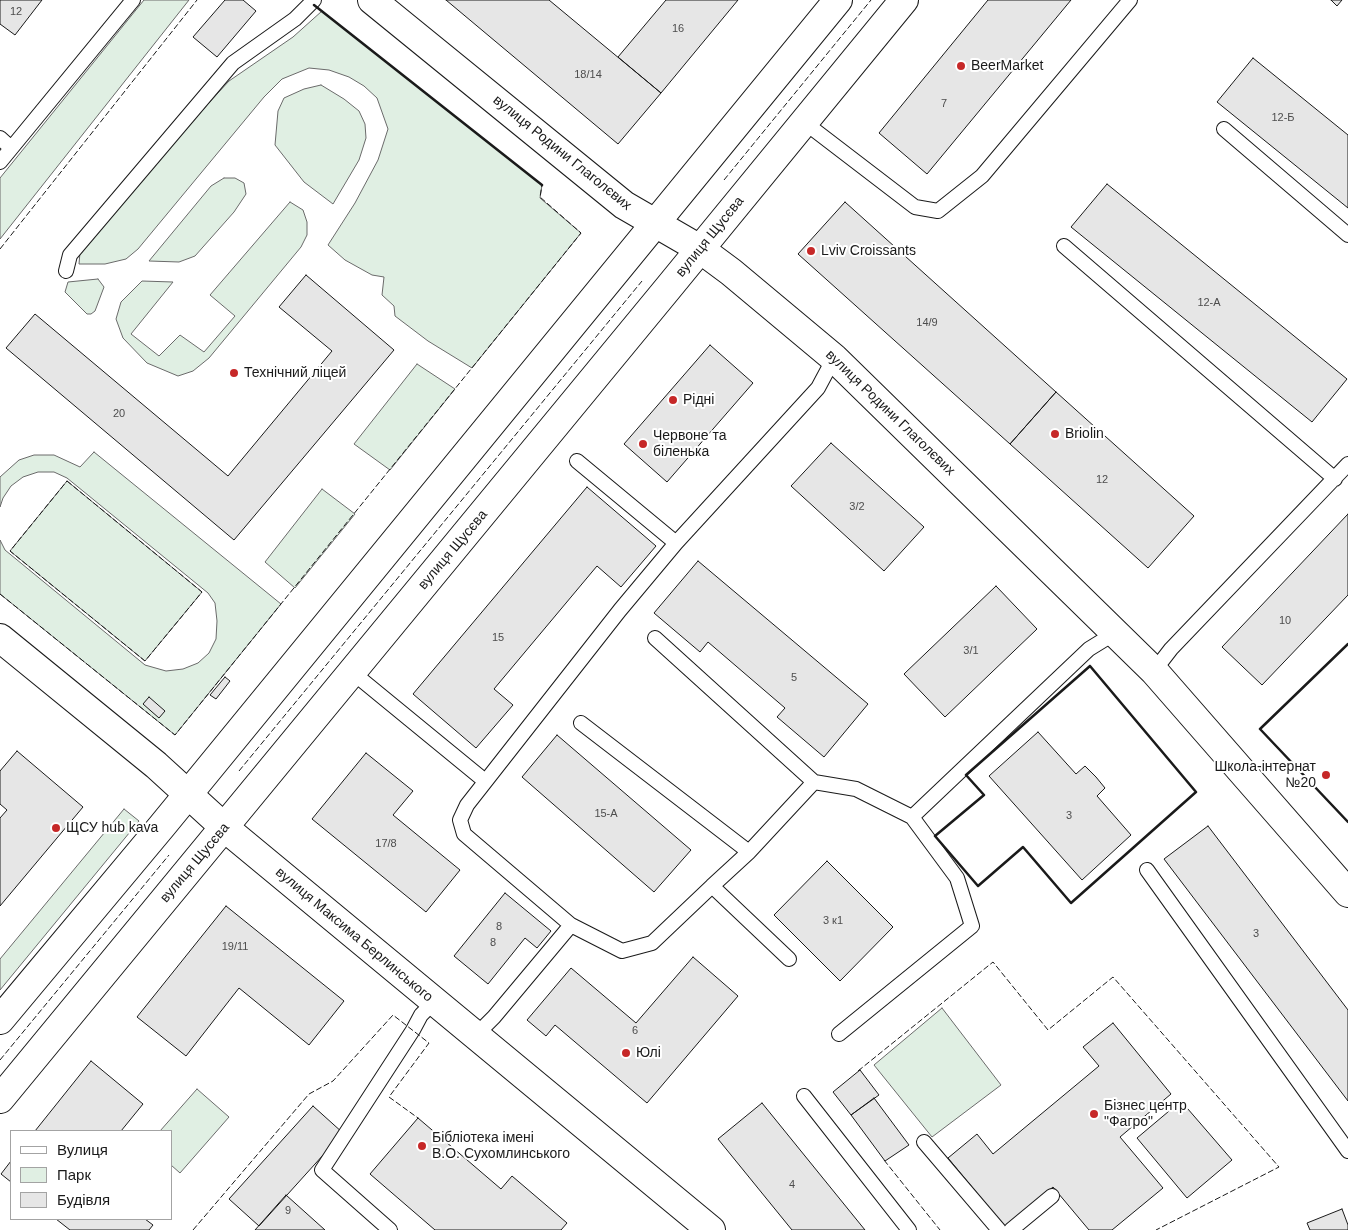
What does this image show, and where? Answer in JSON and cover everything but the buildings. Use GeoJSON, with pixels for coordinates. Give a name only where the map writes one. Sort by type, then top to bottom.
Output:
{"type":"FeatureCollection","features":[{"type":"Feature","properties":{"kind":"main road","name":"вулиця Родини Глаголєвих"},"geometry":{"type":"LineString","coordinates":[[372,0],[624,205],[700,249],[731,272],[834,358],[1154,671],[1348,893]]}},
{"type":"Feature","properties":{"kind":"main road"},"geometry":{"type":"LineString","coordinates":[[0,1020],[162,826],[187,793],[838,0]]}},
{"type":"Feature","properties":{"kind":"main road","name":"вулиця Щусєва"},"geometry":{"type":"LineString","coordinates":[[0,1100],[904,0]]}},
{"type":"Feature","properties":{"kind":"main road","name":"вулиця Максима Берлинського"},"geometry":{"type":"LineString","coordinates":[[0,638],[156,765],[225,828],[710,1230]]}},
{"type":"Feature","properties":{"kind":"lane"},"geometry":{"type":"LineString","coordinates":[[0,162],[133,0]]}},
{"type":"Feature","properties":{"kind":"lane"},"geometry":{"type":"LineString","coordinates":[[66,272],[70,255],[233,63],[295,19],[314,0]]}},
{"type":"Feature","properties":{"kind":"lane"},"geometry":{"type":"LineString","coordinates":[[804,122],[915,207],[938,211],[982,176],[1130,0]]}},
{"type":"Feature","properties":{"kind":"lane"},"geometry":{"type":"LineString","coordinates":[[1224,129],[1348,235]]}},
{"type":"Feature","properties":{"kind":"lane"},"geometry":{"type":"LineString","coordinates":[[0,138],[11,148]]}},
{"type":"Feature","properties":{"kind":"lane"},"geometry":{"type":"LineString","coordinates":[[1064,246],[1335,478]]}},
{"type":"Feature","properties":{"kind":"lane"},"geometry":{"type":"LineString","coordinates":[[814,782],[749,852],[652,943],[622,951],[571,925],[464,834],[460,820],[467,805],[485,781],[620,610],[676,543],[818,388],[834,358]]}},
{"type":"Feature","properties":{"kind":"lane"},"geometry":{"type":"LineString","coordinates":[[577,461],[676,543]]}},
{"type":"Feature","properties":{"kind":"lane"},"geometry":{"type":"LineString","coordinates":[[1154,671],[1171,649],[1348,464]]}},
{"type":"Feature","properties":{"kind":"lane"},"geometry":{"type":"LineString","coordinates":[[912,817],[1089,649],[1115,633]]}},
{"type":"Feature","properties":{"kind":"lane"},"geometry":{"type":"LineString","coordinates":[[655,638],[814,782],[856,789],[912,817],[956,878],[972,926],[840,1034]]}},
{"type":"Feature","properties":{"kind":"lane"},"geometry":{"type":"LineString","coordinates":[[352,672],[485,781]]}},
{"type":"Feature","properties":{"kind":"lane"},"geometry":{"type":"LineString","coordinates":[[581,723],[749,852]]}},
{"type":"Feature","properties":{"kind":"lane"},"geometry":{"type":"LineString","coordinates":[[1147,870],[1348,1151]]}},
{"type":"Feature","properties":{"kind":"lane"},"geometry":{"type":"LineString","coordinates":[[712,886],[789,959]]}},
{"type":"Feature","properties":{"kind":"lane"},"geometry":{"type":"LineString","coordinates":[[475,1036],[494,1017],[571,925]]}},
{"type":"Feature","properties":{"kind":"lane"},"geometry":{"type":"LineString","coordinates":[[390,1230],[322,1170],[421,1015],[434,1002]]}},
{"type":"Feature","properties":{"kind":"lane"},"geometry":{"type":"LineString","coordinates":[[804,1096],[909,1230]]}},
{"type":"Feature","properties":{"kind":"lane"},"geometry":{"type":"LineString","coordinates":[[924,1142],[999,1230]]}},
{"type":"Feature","properties":{"kind":"lane"},"geometry":{"type":"LineString","coordinates":[[1011,1230],[1052,1196]]}},
{"type":"Feature","properties":{"kind":"green space"},"geometry":{"type":"Polygon","coordinates":[[[144,0],[189,0],[0,239],[0,178],[144,0]]]}},
{"type":"Feature","properties":{"kind":"green space"},"geometry":{"type":"Polygon","coordinates":[[[322,11],[542,185],[540,198],[581,233],[472,368],[428,341],[395,316],[394,306],[382,295],[384,277],[372,275],[345,260],[328,245],[355,203],[378,160],[388,129],[377,98],[364,86],[349,77],[329,70],[309,68],[282,79],[264,97],[138,249],[126,259],[105,264],[79,264],[80,252],[172,143],[229,81],[293,37],[322,11]]]}},
{"type":"Feature","properties":{"kind":"green space"},"geometry":{"type":"Polygon","coordinates":[[[321,85],[359,111],[365,124],[366,138],[359,160],[333,204],[304,182],[275,145],[278,111],[284,98],[304,89],[321,85]]]}},
{"type":"Feature","properties":{"kind":"green space"},"geometry":{"type":"Polygon","coordinates":[[[224,178],[235,178],[244,183],[246,194],[234,212],[195,256],[179,262],[149,261],[211,186],[224,178]]]}},
{"type":"Feature","properties":{"kind":"green space"},"geometry":{"type":"Polygon","coordinates":[[[290,202],[303,210],[307,222],[307,235],[301,247],[209,358],[193,371],[178,376],[147,363],[123,338],[116,319],[121,302],[142,281],[173,282],[131,334],[159,356],[180,335],[204,352],[235,316],[210,295],[290,202]]]}},
{"type":"Feature","properties":{"kind":"green space"},"geometry":{"type":"Polygon","coordinates":[[[98,279],[104,287],[95,311],[87,314],[65,292],[68,282],[98,279]]]}},
{"type":"Feature","properties":{"kind":"green space"},"geometry":{"type":"Polygon","coordinates":[[[417,364],[455,389],[390,470],[354,444],[417,364]]]}},
{"type":"Feature","properties":{"kind":"green space"},"geometry":{"type":"Polygon","coordinates":[[[94,452],[281,604],[175,735],[0,594],[0,540],[5,550],[145,665],[166,671],[183,669],[198,663],[209,653],[216,639],[217,621],[215,603],[208,593],[67,478],[54,472],[38,472],[23,477],[11,486],[3,498],[0,507],[0,477],[19,460],[34,455],[54,455],[80,467],[94,452]]]}},
{"type":"Feature","properties":{"kind":"green space"},"geometry":{"type":"Polygon","coordinates":[[[67,481],[202,592],[145,661],[10,551],[67,481]]]}},
{"type":"Feature","properties":{"kind":"green space"},"geometry":{"type":"Polygon","coordinates":[[[322,489],[355,514],[295,588],[265,562],[322,489]]]}},
{"type":"Feature","properties":{"kind":"green space"},"geometry":{"type":"Polygon","coordinates":[[[124,809],[139,821],[0,990],[0,959],[124,809]]]}},
{"type":"Feature","properties":{"kind":"green space"},"geometry":{"type":"Polygon","coordinates":[[[942,1008],[1001,1085],[932,1137],[874,1065],[942,1008]]]}},
{"type":"Feature","properties":{"kind":"green space"},"geometry":{"type":"Polygon","coordinates":[[[197,1089],[229,1117],[180,1173],[172,1166],[172,1130],[161,1130],[197,1089]]]}},
{"type":"Feature","properties":{"kind":"fence"},"geometry":{"type":"LineString","coordinates":[[0,249],[197,0]]}},
{"type":"Feature","properties":{"kind":"fence"},"geometry":{"type":"LineString","coordinates":[[724,180],[871,0]]}},
{"type":"Feature","properties":{"kind":"fence"},"geometry":{"type":"LineString","coordinates":[[0,594],[175,735],[581,233],[540,197],[542,185]]}},
{"type":"Feature","properties":{"kind":"fence"},"geometry":{"type":"LineString","coordinates":[[239,771],[642,281]]}},
{"type":"Feature","properties":{"kind":"fence"},"geometry":{"type":"LineString","coordinates":[[67,481],[202,592],[145,661],[10,551],[67,481]]}},
{"type":"Feature","properties":{"kind":"fence"},"geometry":{"type":"LineString","coordinates":[[0,1060],[169,855]]}},
{"type":"Feature","properties":{"kind":"fence"},"geometry":{"type":"LineString","coordinates":[[858,1071],[993,962],[1048,1030],[1113,977],[1279,1167],[1156,1230]]}},
{"type":"Feature","properties":{"kind":"fence"},"geometry":{"type":"LineString","coordinates":[[193,1230],[309,1094],[333,1081],[393,1015],[429,1043],[389,1097],[418,1118]]}},
{"type":"Feature","properties":{"kind":"fence"},"geometry":{"type":"LineString","coordinates":[[884,1160],[940,1230]]}},
{"type":"Feature","properties":{"kind":"wall"},"geometry":{"type":"LineString","coordinates":[[314,5],[542,185]]}},
{"type":"Feature","properties":{"kind":"wall"},"geometry":{"type":"LineString","coordinates":[[1348,644],[1260,729],[1348,822]]}},
{"type":"Feature","properties":{"kind":"wall"},"geometry":{"type":"LineString","coordinates":[[1090,666],[1196,792],[1071,903],[1023,847],[978,886],[935,836],[984,795],[966,775],[1090,666]]}},
{"type":"Feature","properties":{"kind":"place","name":"BeerMarket"},"geometry":{"type":"Point","coordinates":[961,66]}},
{"type":"Feature","properties":{"kind":"place","name":"Lviv Croissants"},"geometry":{"type":"Point","coordinates":[811,251]}},
{"type":"Feature","properties":{"kind":"place","name":"Технічний ліцей"},"geometry":{"type":"Point","coordinates":[234,373]}},
{"type":"Feature","properties":{"kind":"place","name":"Рідні"},"geometry":{"type":"Point","coordinates":[673,400]}},
{"type":"Feature","properties":{"kind":"place","name":"Briolin"},"geometry":{"type":"Point","coordinates":[1055,434]}},
{"type":"Feature","properties":{"kind":"place","name":"Червоне та біленька"},"geometry":{"type":"Point","coordinates":[643,444]}},
{"type":"Feature","properties":{"kind":"place","name":"Школа-інтернат №20"},"geometry":{"type":"Point","coordinates":[1326,775]}},
{"type":"Feature","properties":{"kind":"place","name":"ЩСУ hub kava"},"geometry":{"type":"Point","coordinates":[56,828]}},
{"type":"Feature","properties":{"kind":"place","name":"Юлі"},"geometry":{"type":"Point","coordinates":[626,1053]}},
{"type":"Feature","properties":{"kind":"place","name":"Бізнес центр \"Фагро\""},"geometry":{"type":"Point","coordinates":[1094,1114]}},
{"type":"Feature","properties":{"kind":"place","name":"Бібліотека імені В.О. Сухомлинського"},"geometry":{"type":"Point","coordinates":[422,1146]}}]}
